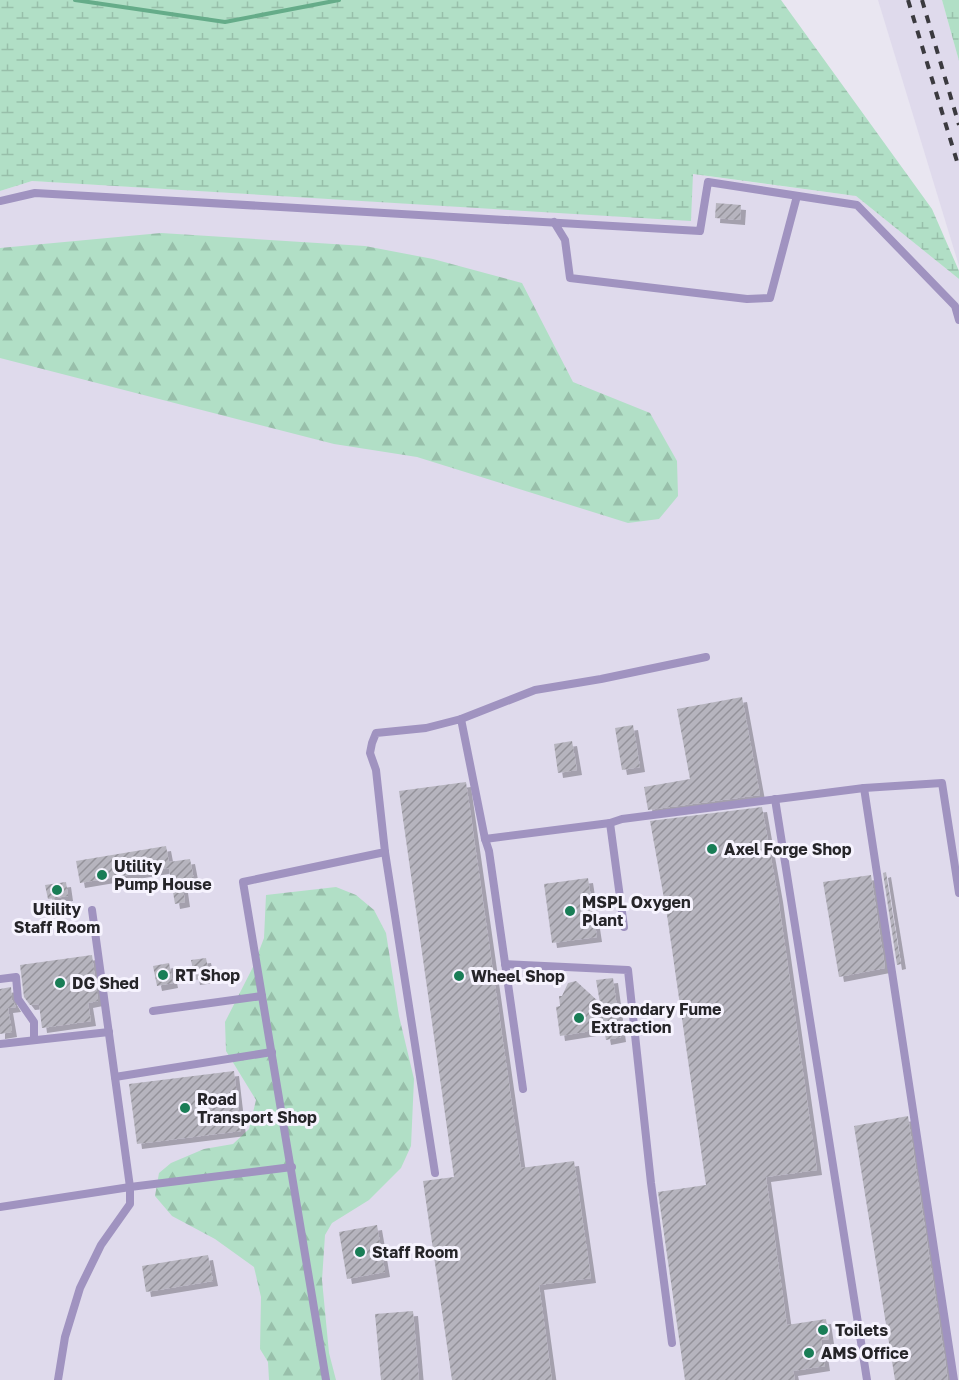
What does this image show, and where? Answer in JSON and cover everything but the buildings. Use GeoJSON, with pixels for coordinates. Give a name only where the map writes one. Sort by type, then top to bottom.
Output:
{"type":"FeatureCollection","features":[{"type":"Feature","properties":{"kind":"lane"},"geometry":{"type":"LineString","coordinates":[[0,201],[35,193],[700,231],[708,182],[857,205],[955,306],[959,320]]}},
{"type":"Feature","properties":{"kind":"lane"},"geometry":{"type":"LineString","coordinates":[[554,222],[566,240],[570,279],[747,299],[770,298],[797,196]]}},
{"type":"Feature","properties":{"kind":"lane"},"geometry":{"type":"LineString","coordinates":[[435,1173],[384,852],[376,770],[370,753],[376,734],[426,728],[461,719],[535,690],[706,657]]}},
{"type":"Feature","properties":{"kind":"lane"},"geometry":{"type":"LineString","coordinates":[[461,719],[489,851],[523,1089]]}},
{"type":"Feature","properties":{"kind":"lane"},"geometry":{"type":"LineString","coordinates":[[485,839],[864,788],[942,783],[959,893]]}},
{"type":"Feature","properties":{"kind":"lane"},"geometry":{"type":"LineString","coordinates":[[864,788],[954,1380]]}},
{"type":"Feature","properties":{"kind":"lane"},"geometry":{"type":"LineString","coordinates":[[775,799],[867,1380]]}},
{"type":"Feature","properties":{"kind":"lane"},"geometry":{"type":"LineString","coordinates":[[610,823],[624,927]]}},
{"type":"Feature","properties":{"kind":"lane"},"geometry":{"type":"LineString","coordinates":[[326,1380],[243,882],[384,852]]}},
{"type":"Feature","properties":{"kind":"lane"},"geometry":{"type":"LineString","coordinates":[[58,1380],[65,1337],[80,1288],[113,1224],[130,1204],[130,1187],[92,910]]}},
{"type":"Feature","properties":{"kind":"lane"},"geometry":{"type":"LineString","coordinates":[[505,964],[628,970],[651,1183],[672,1343]]}},
{"type":"Feature","properties":{"kind":"lane"},"geometry":{"type":"LineString","coordinates":[[0,979],[16,977],[18,999],[34,1022],[34,1040]]}},
{"type":"Feature","properties":{"kind":"lane"},"geometry":{"type":"LineString","coordinates":[[153,1011],[262,996]]}},
{"type":"Feature","properties":{"kind":"lane"},"geometry":{"type":"LineString","coordinates":[[0,1044],[109,1032]]}},
{"type":"Feature","properties":{"kind":"lane"},"geometry":{"type":"LineString","coordinates":[[115,1077],[272,1052]]}},
{"type":"Feature","properties":{"kind":"lane"},"geometry":{"type":"LineString","coordinates":[[0,1207],[130,1187],[292,1167]]}},
{"type":"Feature","properties":{"kind":"shaded area"},"geometry":{"type":"Polygon","coordinates":[[[878,0],[942,0],[959,61],[959,266],[878,0]]]}},
{"type":"Feature","properties":{"kind":"shaded area"},"geometry":{"type":"Polygon","coordinates":[[[692,174],[856,196],[959,279],[959,1380],[0,1380],[0,191],[32,181],[691,220],[692,174]]]}},
{"type":"Feature","properties":{"kind":"green space"},"geometry":{"type":"Polygon","coordinates":[[[0,0],[781,0],[932,209],[959,271],[959,279],[856,196],[693,174],[691,221],[32,181],[0,191],[0,0]]]}},
{"type":"Feature","properties":{"kind":"green space"},"geometry":{"type":"Polygon","coordinates":[[[942,0],[959,0],[959,61],[942,0]]]}},
{"type":"Feature","properties":{"kind":"green space"},"geometry":{"type":"Polygon","coordinates":[[[161,233],[365,246],[433,259],[522,283],[573,382],[650,413],[677,461],[678,496],[659,519],[628,523],[417,457],[334,444],[0,358],[0,248],[161,233]]]}},
{"type":"Feature","properties":{"kind":"green space"},"geometry":{"type":"Polygon","coordinates":[[[336,887],[356,895],[374,910],[386,933],[399,1016],[414,1079],[411,1146],[401,1168],[369,1200],[332,1223],[325,1235],[322,1280],[329,1353],[336,1380],[269,1380],[268,1362],[260,1349],[261,1297],[254,1267],[215,1239],[172,1216],[155,1196],[159,1173],[171,1163],[204,1149],[233,1144],[249,1129],[256,1100],[226,1051],[225,1022],[253,967],[264,938],[266,895],[336,887]]]}},
{"type":"Feature","properties":{"kind":"waterway"},"geometry":{"type":"LineString","coordinates":[[75,0],[225,22],[339,0]]}},
{"type":"Feature","properties":{"kind":"railway"},"geometry":{"type":"LineString","coordinates":[[908,0],[959,168]]}},
{"type":"Feature","properties":{"kind":"railway"},"geometry":{"type":"LineString","coordinates":[[922,0],[959,125]]}},
{"type":"Feature","properties":{"kind":"place","name":"Axel Forge Shop"},"geometry":{"type":"Point","coordinates":[712,849]}},
{"type":"Feature","properties":{"kind":"place","name":"Utility Pump House"},"geometry":{"type":"Point","coordinates":[102,875]}},
{"type":"Feature","properties":{"kind":"place","name":"Utility Staff Room"},"geometry":{"type":"Point","coordinates":[57,890]}},
{"type":"Feature","properties":{"kind":"place","name":"MSPL Oxygen Plant"},"geometry":{"type":"Point","coordinates":[570,911]}},
{"type":"Feature","properties":{"kind":"place","name":"RT Shop"},"geometry":{"type":"Point","coordinates":[163,975]}},
{"type":"Feature","properties":{"kind":"place","name":"Wheel Shop"},"geometry":{"type":"Point","coordinates":[459,976]}},
{"type":"Feature","properties":{"kind":"place","name":"DG Shed"},"geometry":{"type":"Point","coordinates":[60,983]}},
{"type":"Feature","properties":{"kind":"place","name":"Secondary Fume Extraction"},"geometry":{"type":"Point","coordinates":[579,1018]}},
{"type":"Feature","properties":{"kind":"place","name":"Road Transport Shop"},"geometry":{"type":"Point","coordinates":[185,1108]}},
{"type":"Feature","properties":{"kind":"place","name":"Staff Room"},"geometry":{"type":"Point","coordinates":[360,1252]}},
{"type":"Feature","properties":{"kind":"place","name":"Toilets"},"geometry":{"type":"Point","coordinates":[823,1330]}},
{"type":"Feature","properties":{"kind":"place","name":"AMS Office"},"geometry":{"type":"Point","coordinates":[809,1353]}}]}
